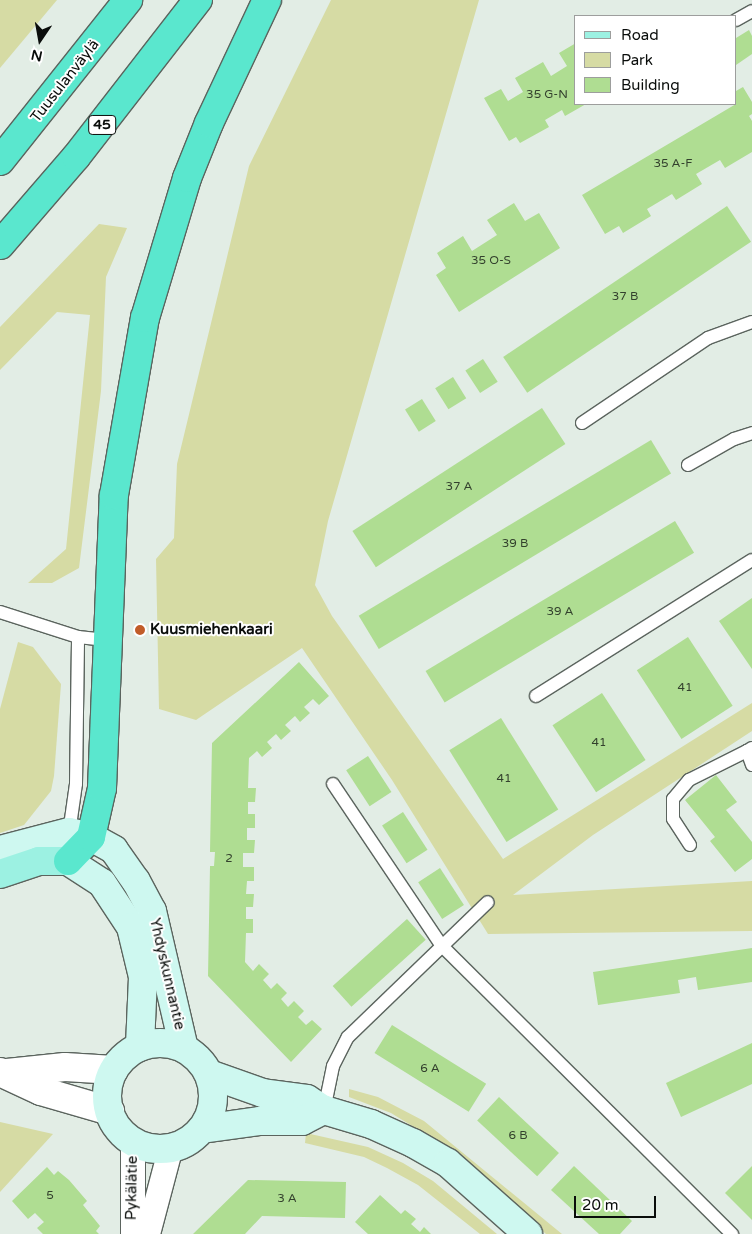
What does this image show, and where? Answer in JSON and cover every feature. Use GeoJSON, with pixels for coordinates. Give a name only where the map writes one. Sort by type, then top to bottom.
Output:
{"type":"FeatureCollection","features":[{"type":"Feature","properties":{"kind":"highway","name":"Tuusulanväylä"},"geometry":{"type":"LineString","coordinates":[[0,161],[128,0]]}},
{"type":"Feature","properties":{"kind":"highway","name":"45"},"geometry":{"type":"LineString","coordinates":[[0,245],[76,156],[198,0]]}},
{"type":"Feature","properties":{"kind":"highway"},"geometry":{"type":"LineString","coordinates":[[68,861],[102,788],[114,496],[145,318],[187,178],[209,122],[267,0]]}},
{"type":"Feature","properties":{"kind":"main road"},"geometry":{"type":"LineString","coordinates":[[0,850],[80,835]]}},
{"type":"Feature","properties":{"kind":"main road","name":"Yhdyskunnantie"},"geometry":{"type":"LineString","coordinates":[[80,835],[114,850],[136,881],[152,911],[184,1048]]}},
{"type":"Feature","properties":{"kind":"main road"},"geometry":{"type":"LineString","coordinates":[[0,874],[39,861],[68,861]]}},
{"type":"Feature","properties":{"kind":"main road","name":"Yhdyskunnantie"},"geometry":{"type":"LineString","coordinates":[[68,861],[102,883],[131,927],[143,977],[140,1046]]}},
{"type":"Feature","properties":{"kind":"main road"},"geometry":{"type":"LineString","coordinates":[[159,1042],[184,1048],[198,1058],[209,1074],[213,1103],[202,1129],[191,1139],[171,1147],[154,1148],[133,1141],[121,1130],[110,1111],[108,1090],[114,1070],[123,1058],[140,1046],[159,1042]]}},
{"type":"Feature","properties":{"kind":"main road"},"geometry":{"type":"LineString","coordinates":[[209,1074],[263,1093],[307,1099],[324,1110],[371,1124],[448,1163],[528,1234]]}},
{"type":"Feature","properties":{"kind":"main road"},"geometry":{"type":"LineString","coordinates":[[202,1129],[260,1121],[302,1121],[324,1110]]}},
{"type":"Feature","properties":{"kind":"street"},"geometry":{"type":"LineString","coordinates":[[4,1072],[65,1067],[114,1070]]}},
{"type":"Feature","properties":{"kind":"street"},"geometry":{"type":"LineString","coordinates":[[4,1072],[41,1091],[110,1111]]}},
{"type":"Feature","properties":{"kind":"street","name":"Pykälätie"},"geometry":{"type":"LineString","coordinates":[[133,1141],[133,1234]]}},
{"type":"Feature","properties":{"kind":"street","name":"Pykälätie"},"geometry":{"type":"LineString","coordinates":[[148,1234],[171,1147]]}},
{"type":"Feature","properties":{"kind":"lane"},"geometry":{"type":"LineString","coordinates":[[737,19],[752,10]]}},
{"type":"Feature","properties":{"kind":"lane"},"geometry":{"type":"LineString","coordinates":[[582,423],[708,338],[752,322]]}},
{"type":"Feature","properties":{"kind":"lane"},"geometry":{"type":"LineString","coordinates":[[688,465],[734,438],[752,433]]}},
{"type":"Feature","properties":{"kind":"lane"},"geometry":{"type":"LineString","coordinates":[[536,696],[752,560]]}},
{"type":"Feature","properties":{"kind":"lane"},"geometry":{"type":"LineString","coordinates":[[0,612],[78,636],[109,640]]}},
{"type":"Feature","properties":{"kind":"lane"},"geometry":{"type":"LineString","coordinates":[[78,636],[76,784],[80,835]]}},
{"type":"Feature","properties":{"kind":"lane"},"geometry":{"type":"LineString","coordinates":[[690,845],[673,818],[673,799],[689,780],[749,750],[752,764]]}},
{"type":"Feature","properties":{"kind":"lane"},"geometry":{"type":"LineString","coordinates":[[333,784],[442,946],[732,1234]]}},
{"type":"Feature","properties":{"kind":"lane"},"geometry":{"type":"LineString","coordinates":[[324,1110],[333,1066],[348,1038],[488,902]]}},
{"type":"Feature","properties":{"kind":"green space"},"geometry":{"type":"Polygon","coordinates":[[[0,0],[57,0],[0,68],[0,0]]]}},
{"type":"Feature","properties":{"kind":"green space"},"geometry":{"type":"Polygon","coordinates":[[[331,0],[479,0],[328,521],[315,585],[332,616],[503,859],[752,703],[752,731],[593,835],[513,895],[752,881],[752,931],[488,934],[392,780],[302,648],[196,720],[159,709],[156,559],[174,538],[177,464],[249,166],[331,0]]]}},
{"type":"Feature","properties":{"kind":"green space"},"geometry":{"type":"Polygon","coordinates":[[[99,224],[127,228],[106,277],[101,391],[79,568],[52,583],[28,583],[66,549],[90,315],[57,312],[0,370],[0,327],[99,224]]]}},
{"type":"Feature","properties":{"kind":"green space"},"geometry":{"type":"Polygon","coordinates":[[[18,642],[33,647],[61,684],[54,776],[51,791],[24,825],[0,833],[0,709],[18,642]]]}},
{"type":"Feature","properties":{"kind":"green space"},"geometry":{"type":"Polygon","coordinates":[[[349,1089],[378,1097],[424,1121],[562,1234],[546,1234],[440,1143],[391,1113],[349,1097],[349,1089]]]}},
{"type":"Feature","properties":{"kind":"green space"},"geometry":{"type":"Polygon","coordinates":[[[0,1122],[53,1134],[0,1192],[0,1122]]]}},
{"type":"Feature","properties":{"kind":"green space"},"geometry":{"type":"Polygon","coordinates":[[[306,1133],[368,1147],[403,1163],[433,1181],[497,1234],[480,1234],[418,1185],[364,1157],[305,1143],[306,1133]]]}},
{"type":"Feature","properties":{"kind":"building"},"geometry":{"type":"Polygon","coordinates":[[[749,30],[752,36],[752,54],[737,64],[737,37],[749,30]]]}},
{"type":"Feature","properties":{"kind":"building"},"geometry":{"type":"Polygon","coordinates":[[[574,44],[574,105],[584,105],[565,116],[562,110],[545,120],[549,127],[520,143],[516,137],[509,141],[484,98],[501,89],[508,101],[523,92],[515,78],[543,62],[551,76],[567,66],[559,53],[574,44]]]}},
{"type":"Feature","properties":{"kind":"building"},"geometry":{"type":"Polygon","coordinates":[[[743,87],[752,102],[752,114],[749,116],[752,121],[752,152],[725,168],[720,160],[696,174],[702,184],[676,200],[672,194],[647,209],[651,216],[623,233],[619,226],[605,234],[582,195],[737,105],[737,90],[743,87]]]}},
{"type":"Feature","properties":{"kind":"building"},"geometry":{"type":"Polygon","coordinates":[[[514,203],[525,221],[539,213],[560,248],[459,312],[436,275],[446,268],[437,253],[463,236],[472,251],[497,235],[487,220],[514,203]]]}},
{"type":"Feature","properties":{"kind":"building"},"geometry":{"type":"Polygon","coordinates":[[[727,206],[751,242],[527,393],[503,357],[727,206]]]}},
{"type":"Feature","properties":{"kind":"building"},"geometry":{"type":"Polygon","coordinates":[[[483,359],[498,382],[480,393],[465,370],[483,359]]]}},
{"type":"Feature","properties":{"kind":"building"},"geometry":{"type":"Polygon","coordinates":[[[453,377],[466,398],[448,409],[435,388],[453,377]]]}},
{"type":"Feature","properties":{"kind":"building"},"geometry":{"type":"Polygon","coordinates":[[[422,399],[436,421],[419,432],[405,410],[422,399]]]}},
{"type":"Feature","properties":{"kind":"building"},"geometry":{"type":"Polygon","coordinates":[[[542,408],[565,444],[376,567],[352,531],[542,408]]]}},
{"type":"Feature","properties":{"kind":"building"},"geometry":{"type":"Polygon","coordinates":[[[651,440],[671,473],[379,649],[359,616],[651,440]]]}},
{"type":"Feature","properties":{"kind":"building"},"geometry":{"type":"Polygon","coordinates":[[[675,521],[694,553],[445,703],[426,671],[675,521]]]}},
{"type":"Feature","properties":{"kind":"building"},"geometry":{"type":"Polygon","coordinates":[[[752,598],[752,669],[719,621],[752,598]]]}},
{"type":"Feature","properties":{"kind":"building"},"geometry":{"type":"Polygon","coordinates":[[[688,637],[733,706],[682,739],[637,670],[688,637]]]}},
{"type":"Feature","properties":{"kind":"building"},"geometry":{"type":"Polygon","coordinates":[[[299,662],[329,696],[319,705],[313,699],[304,707],[310,713],[300,722],[295,716],[285,725],[291,731],[281,740],[276,734],[267,742],[272,748],[262,757],[257,751],[249,758],[248,788],[256,788],[255,802],[248,802],[248,814],[255,814],[255,828],[247,828],[247,840],[255,840],[254,853],[243,853],[243,867],[254,867],[254,881],[247,881],[246,894],[254,894],[253,907],[246,907],[246,919],[253,919],[253,933],[246,933],[245,962],[253,971],[259,964],[269,974],[263,980],[271,989],[277,983],[287,993],[281,999],[288,1007],[294,1001],[304,1011],[298,1017],[306,1025],[312,1020],[322,1029],[291,1062],[208,976],[210,866],[214,866],[215,852],[210,852],[212,743],[299,662]]]}},
{"type":"Feature","properties":{"kind":"building"},"geometry":{"type":"Polygon","coordinates":[[[602,693],[646,760],[596,792],[553,725],[602,693]]]}},
{"type":"Feature","properties":{"kind":"building"},"geometry":{"type":"Polygon","coordinates":[[[501,718],[558,810],[507,842],[449,750],[501,718]]]}},
{"type":"Feature","properties":{"kind":"building"},"geometry":{"type":"Polygon","coordinates":[[[368,756],[391,792],[370,806],[346,770],[368,756]]]}},
{"type":"Feature","properties":{"kind":"building"},"geometry":{"type":"Polygon","coordinates":[[[716,775],[737,802],[726,810],[752,842],[752,859],[735,872],[710,841],[715,837],[685,800],[716,775]]]}},
{"type":"Feature","properties":{"kind":"building"},"geometry":{"type":"Polygon","coordinates":[[[403,812],[428,850],[407,863],[382,826],[403,812]]]}},
{"type":"Feature","properties":{"kind":"building"},"geometry":{"type":"Polygon","coordinates":[[[440,868],[464,905],[442,919],[418,882],[440,868]]]}},
{"type":"Feature","properties":{"kind":"building"},"geometry":{"type":"Polygon","coordinates":[[[407,919],[426,940],[351,1007],[333,986],[407,919]]]}},
{"type":"Feature","properties":{"kind":"building"},"geometry":{"type":"Polygon","coordinates":[[[752,948],[752,982],[698,990],[696,977],[678,980],[680,993],[598,1005],[593,972],[752,948]]]}},
{"type":"Feature","properties":{"kind":"building"},"geometry":{"type":"Polygon","coordinates":[[[392,1025],[486,1084],[469,1112],[375,1053],[392,1025]]]}},
{"type":"Feature","properties":{"kind":"building"},"geometry":{"type":"Polygon","coordinates":[[[752,1043],[752,1084],[681,1117],[666,1083],[752,1043]]]}},
{"type":"Feature","properties":{"kind":"building"},"geometry":{"type":"Polygon","coordinates":[[[499,1097],[559,1153],[537,1176],[477,1120],[499,1097]]]}},
{"type":"Feature","properties":{"kind":"building"},"geometry":{"type":"Polygon","coordinates":[[[574,1166],[632,1221],[620,1234],[599,1234],[551,1190],[574,1166]]]}},
{"type":"Feature","properties":{"kind":"building"},"geometry":{"type":"Polygon","coordinates":[[[752,1166],[752,1220],[725,1193],[752,1166]]]}},
{"type":"Feature","properties":{"kind":"building"},"geometry":{"type":"Polygon","coordinates":[[[47,1167],[54,1175],[58,1171],[69,1180],[87,1201],[83,1205],[100,1226],[96,1231],[99,1234],[43,1234],[37,1228],[44,1222],[35,1213],[28,1219],[12,1201],[47,1167]]]}},
{"type":"Feature","properties":{"kind":"building"},"geometry":{"type":"Polygon","coordinates":[[[248,1180],[346,1182],[345,1218],[262,1216],[245,1234],[193,1234],[248,1180]]]}},
{"type":"Feature","properties":{"kind":"building"},"geometry":{"type":"Polygon","coordinates":[[[380,1195],[401,1214],[405,1210],[416,1219],[411,1224],[420,1232],[424,1227],[431,1234],[368,1234],[355,1222],[380,1195]]]}},
{"type":"Feature","properties":{"kind":"place","name":"Kuusmiehenkaari"},"geometry":{"type":"Point","coordinates":[140,630]}}]}
